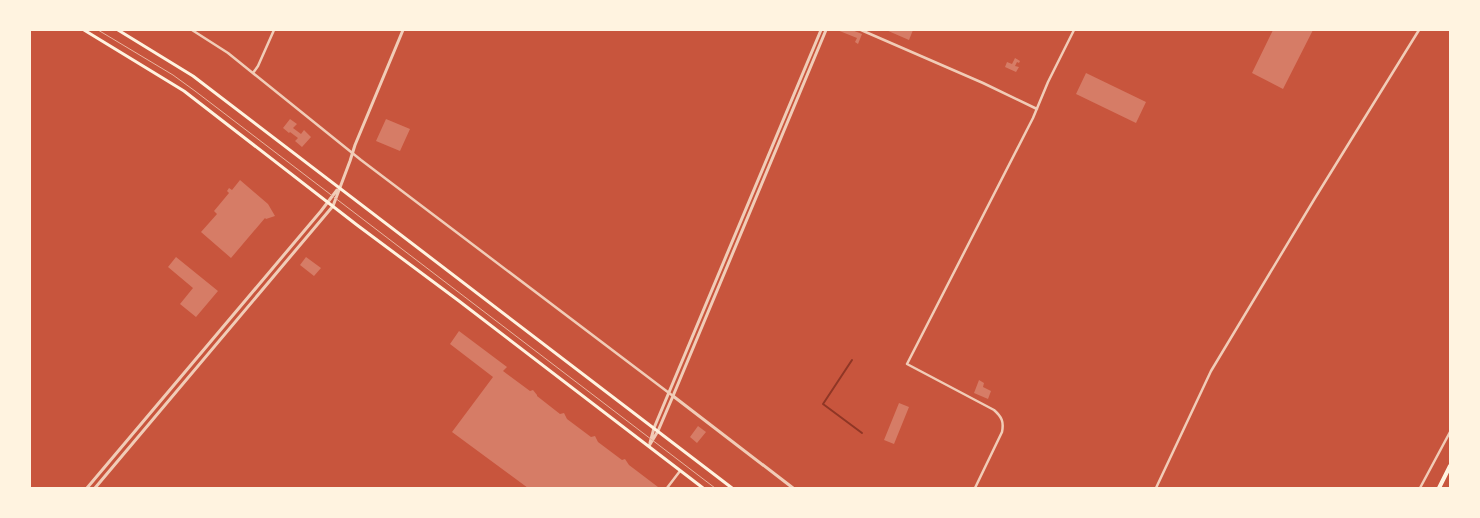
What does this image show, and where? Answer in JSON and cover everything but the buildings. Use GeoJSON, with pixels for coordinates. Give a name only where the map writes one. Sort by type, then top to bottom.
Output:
{"type":"FeatureCollection","features":[{"type":"Feature","properties":{"kind":"main road"},"geometry":{"type":"LineString","coordinates":[[84,30],[184,91],[703,488]]}},
{"type":"Feature","properties":{"kind":"main road"},"geometry":{"type":"LineString","coordinates":[[118,30],[193,76],[732,488]]}},
{"type":"Feature","properties":{"kind":"main road"},"geometry":{"type":"LineString","coordinates":[[1439,488],[1450,466]]}},
{"type":"Feature","properties":{"kind":"street"},"geometry":{"type":"LineString","coordinates":[[192,30],[228,53],[352,154],[793,488]]}},
{"type":"Feature","properties":{"kind":"street"},"geometry":{"type":"LineString","coordinates":[[253,73],[274,30]]}},
{"type":"Feature","properties":{"kind":"street"},"geometry":{"type":"LineString","coordinates":[[88,488],[339,187],[403,30]]}},
{"type":"Feature","properties":{"kind":"street"},"geometry":{"type":"LineString","coordinates":[[649,446],[668,393],[821,30]]}},
{"type":"Feature","properties":{"kind":"street"},"geometry":{"type":"LineString","coordinates":[[649,446],[658,431],[673,396],[826,30]]}},
{"type":"Feature","properties":{"kind":"street"},"geometry":{"type":"LineString","coordinates":[[862,30],[983,83],[1036,109]]}},
{"type":"Feature","properties":{"kind":"street"},"geometry":{"type":"LineString","coordinates":[[975,488],[1002,432],[1003,419],[994,410],[907,364],[1010,164],[1074,30]]}},
{"type":"Feature","properties":{"kind":"street"},"geometry":{"type":"LineString","coordinates":[[1156,488],[1211,371],[1418,30]]}},
{"type":"Feature","properties":{"kind":"street"},"geometry":{"type":"LineString","coordinates":[[95,488],[333,206],[339,187]]}},
{"type":"Feature","properties":{"kind":"street"},"geometry":{"type":"LineString","coordinates":[[1420,488],[1450,432]]}},
{"type":"Feature","properties":{"kind":"street"},"geometry":{"type":"LineString","coordinates":[[667,488],[680,470]]}},
{"type":"Feature","properties":{"kind":"waterway"},"geometry":{"type":"LineString","coordinates":[[852,360],[823,404],[862,433]]}},
{"type":"Feature","properties":{"kind":"tram line"},"geometry":{"type":"LineString","coordinates":[[98,30],[173,75],[195,91],[715,488]]}}]}
